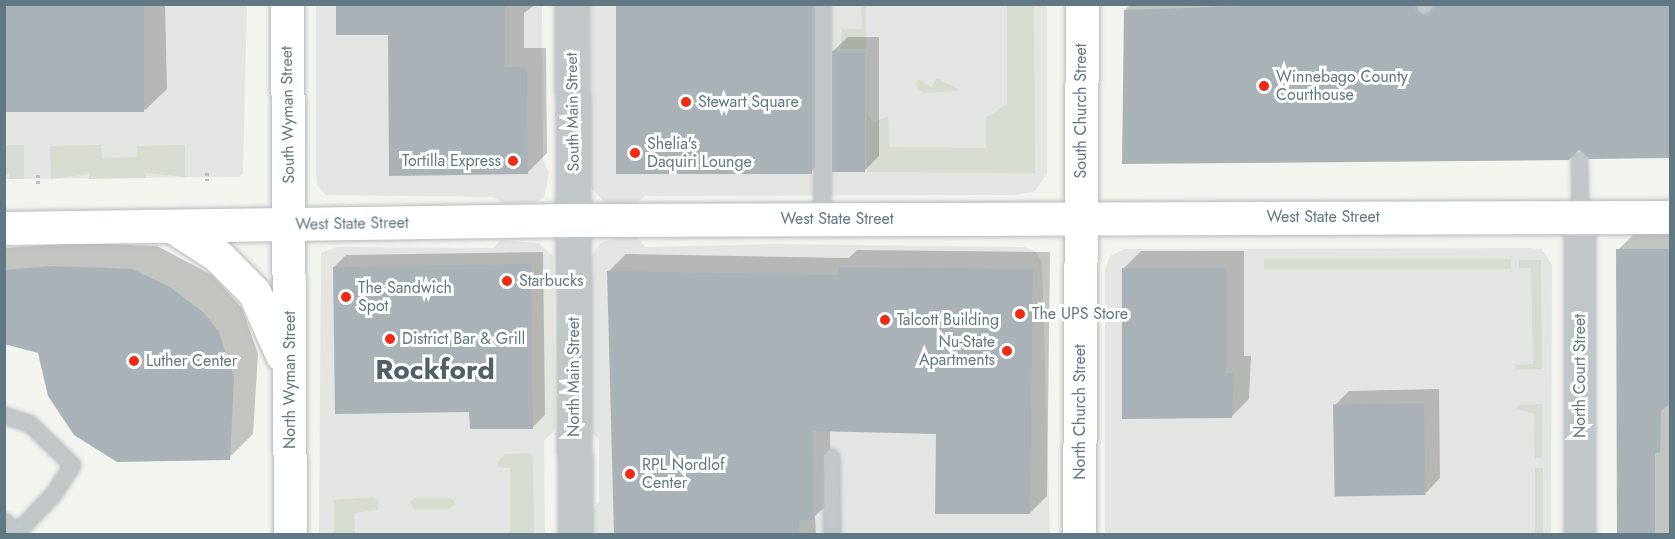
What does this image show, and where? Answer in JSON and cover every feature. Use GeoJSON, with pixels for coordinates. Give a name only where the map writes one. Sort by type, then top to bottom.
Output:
{"type":"FeatureCollection","features":[{"type":"Feature","properties":{"kind":"main road","name":"South Wyman Street"},"geometry":{"type":"LineString","coordinates":[[287,4],[290,225]]}},
{"type":"Feature","properties":{"kind":"main road","name":"South Church Street"},"geometry":{"type":"LineString","coordinates":[[1080,218],[1082,4]]}},
{"type":"Feature","properties":{"kind":"main road","name":"West State Street"},"geometry":{"type":"LineString","coordinates":[[4,228],[573,220],[1671,217]]}},
{"type":"Feature","properties":{"kind":"main road","name":"North Church Street"},"geometry":{"type":"LineString","coordinates":[[1079,534],[1080,218]]}},
{"type":"Feature","properties":{"kind":"main road","name":"North Wyman Street"},"geometry":{"type":"LineString","coordinates":[[290,225],[290,534]]}},
{"type":"Feature","properties":{"kind":"main road"},"geometry":{"type":"LineString","coordinates":[[172,226],[218,255],[254,292],[267,315],[290,381]]}},
{"type":"Feature","properties":{"kind":"street","name":"South Main Street"},"geometry":{"type":"LineString","coordinates":[[572,4],[573,220]]}},
{"type":"Feature","properties":{"kind":"street","name":"North Court Street"},"geometry":{"type":"LineString","coordinates":[[1580,218],[1580,534]]}},
{"type":"Feature","properties":{"kind":"street","name":"North Main Street"},"geometry":{"type":"LineString","coordinates":[[573,220],[575,534]]}},
{"type":"Feature","properties":{"kind":"lane"},"geometry":{"type":"LineString","coordinates":[[822,4],[822,220]]}},
{"type":"Feature","properties":{"kind":"lane"},"geometry":{"type":"LineString","coordinates":[[1580,160],[1580,218]]}},
{"type":"Feature","properties":{"kind":"lane"},"geometry":{"type":"LineString","coordinates":[[4,415],[12,414],[29,423],[72,465],[54,493],[12,529]]}},
{"type":"Feature","properties":{"kind":"lane"},"geometry":{"type":"LineString","coordinates":[[831,457],[832,534]]}},
{"type":"Feature","properties":{"kind":"path"},"geometry":{"type":"LineString","coordinates":[[207,173],[207,181]]}},
{"type":"Feature","properties":{"kind":"path"},"geometry":{"type":"LineString","coordinates":[[38,175],[38,185]]}},
{"type":"Feature","properties":{"kind":"shaded area"},"geometry":{"type":"Polygon","coordinates":[[[5,5],[247,5],[243,173],[239,177],[5,179],[5,5]]]}},
{"type":"Feature","properties":{"kind":"shaded area"},"geometry":{"type":"Polygon","coordinates":[[[316,5],[542,5],[543,160],[549,173],[544,197],[536,202],[503,203],[494,197],[326,195],[317,185],[316,175],[316,5]]]}},
{"type":"Feature","properties":{"kind":"shaded area"},"geometry":{"type":"Polygon","coordinates":[[[591,5],[1047,5],[1047,174],[1034,192],[1014,195],[645,196],[635,204],[606,204],[589,186],[591,5]]]}},
{"type":"Feature","properties":{"kind":"shaded area"},"geometry":{"type":"Polygon","coordinates":[[[861,5],[866,5],[866,49],[840,49],[842,29],[862,29],[861,5]]]}},
{"type":"Feature","properties":{"kind":"shaded area"},"geometry":{"type":"Polygon","coordinates":[[[1007,5],[1034,5],[1035,173],[867,172],[867,113],[873,123],[888,116],[889,147],[986,148],[986,118],[1007,104],[1007,5]]]}},
{"type":"Feature","properties":{"kind":"shaded area"},"geometry":{"type":"Polygon","coordinates":[[[937,78],[959,91],[923,93],[915,85],[918,79],[932,87],[937,78]]]}},
{"type":"Feature","properties":{"kind":"shaded area"},"geometry":{"type":"Polygon","coordinates":[[[5,145],[24,145],[24,179],[9,179],[9,174],[5,174],[5,145]]]}},
{"type":"Feature","properties":{"kind":"shaded area"},"geometry":{"type":"Polygon","coordinates":[[[101,145],[102,158],[137,157],[137,146],[185,145],[185,177],[146,173],[146,178],[89,179],[89,174],[51,179],[50,146],[101,145]]]}},
{"type":"Feature","properties":{"kind":"shaded area"},"geometry":{"type":"Polygon","coordinates":[[[619,237],[637,238],[646,247],[775,244],[1024,247],[1035,251],[1042,261],[1050,534],[588,534],[588,514],[599,502],[599,439],[587,429],[588,262],[600,243],[619,237]]]}},
{"type":"Feature","properties":{"kind":"shaded area"},"geometry":{"type":"Polygon","coordinates":[[[501,240],[538,243],[553,256],[555,430],[544,441],[545,534],[319,534],[321,253],[337,247],[493,248],[501,240]]]}},
{"type":"Feature","properties":{"kind":"shaded area"},"geometry":{"type":"Polygon","coordinates":[[[1125,249],[1542,249],[1552,265],[1551,534],[1105,534],[1105,270],[1110,256],[1125,249]]]}},
{"type":"Feature","properties":{"kind":"shaded area"},"geometry":{"type":"Polygon","coordinates":[[[1264,259],[1511,259],[1511,269],[1264,269],[1264,259]]]}},
{"type":"Feature","properties":{"kind":"shaded area"},"geometry":{"type":"Polygon","coordinates":[[[1519,260],[1541,260],[1542,369],[1515,370],[1515,365],[1533,364],[1531,268],[1519,268],[1519,260]]]}},
{"type":"Feature","properties":{"kind":"shaded area"},"geometry":{"type":"Polygon","coordinates":[[[1542,404],[1542,458],[1535,458],[1534,414],[1515,409],[1519,405],[1542,404]]]}},
{"type":"Feature","properties":{"kind":"shaded area"},"geometry":{"type":"Polygon","coordinates":[[[530,453],[533,457],[534,534],[510,534],[510,468],[498,467],[498,461],[505,454],[530,453]]]}},
{"type":"Feature","properties":{"kind":"shaded area"},"geometry":{"type":"Polygon","coordinates":[[[1535,468],[1543,468],[1543,534],[1535,534],[1535,468]]]}},
{"type":"Feature","properties":{"kind":"shaded area"},"geometry":{"type":"Polygon","coordinates":[[[374,497],[379,502],[378,510],[354,513],[355,534],[334,534],[334,500],[374,497]]]}},
{"type":"Feature","properties":{"kind":"shaded area"},"geometry":{"type":"Polygon","coordinates":[[[414,498],[451,498],[456,504],[449,509],[414,509],[410,502],[414,498]]]}},
{"type":"Feature","properties":{"kind":"building"},"geometry":{"type":"Polygon","coordinates":[[[4,4],[144,4],[144,112],[4,112],[4,4]]]}},
{"type":"Feature","properties":{"kind":"building"},"geometry":{"type":"Polygon","coordinates":[[[336,4],[505,4],[505,67],[527,67],[528,174],[389,176],[388,35],[336,35],[336,4]]]}},
{"type":"Feature","properties":{"kind":"building","name":"Stewart Square"},"geometry":{"type":"Polygon","coordinates":[[[616,4],[812,4],[812,174],[616,174],[616,4]]]}},
{"type":"Feature","properties":{"kind":"building"},"geometry":{"type":"Polygon","coordinates":[[[1301,4],[1414,4],[1423,15],[1429,13],[1434,4],[1671,4],[1671,158],[1589,159],[1579,150],[1569,160],[1122,164],[1124,10],[1301,4]]]}},
{"type":"Feature","properties":{"kind":"building"},"geometry":{"type":"Polygon","coordinates":[[[832,51],[865,51],[865,172],[832,172],[832,51]]]}},
{"type":"Feature","properties":{"kind":"building"},"geometry":{"type":"Polygon","coordinates":[[[1616,249],[1671,249],[1671,403],[1661,411],[1660,453],[1655,453],[1655,534],[1617,534],[1616,249]]]}},
{"type":"Feature","properties":{"kind":"building"},"geometry":{"type":"Polygon","coordinates":[[[531,264],[533,429],[470,429],[469,412],[335,414],[333,267],[531,264]]]}},
{"type":"Feature","properties":{"kind":"building","name":"Luther Center"},"geometry":{"type":"Polygon","coordinates":[[[54,266],[132,269],[170,287],[204,313],[219,332],[234,378],[230,460],[117,462],[74,435],[48,396],[38,353],[4,344],[4,270],[54,266]]]}},
{"type":"Feature","properties":{"kind":"building"},"geometry":{"type":"Polygon","coordinates":[[[839,267],[1033,269],[1030,514],[935,514],[936,434],[813,431],[814,520],[799,520],[799,534],[614,534],[607,271],[839,275],[839,267]]]}},
{"type":"Feature","properties":{"kind":"building"},"geometry":{"type":"Polygon","coordinates":[[[1122,268],[1226,268],[1226,373],[1234,373],[1232,418],[1122,419],[1122,268]]]}},
{"type":"Feature","properties":{"kind":"building"},"geometry":{"type":"Polygon","coordinates":[[[1424,403],[1426,495],[1335,497],[1333,405],[1424,403]]]}},
{"type":"Feature","properties":{"kind":"place","name":"Winnebago County Courthouse"},"geometry":{"type":"Point","coordinates":[1264,86]}},
{"type":"Feature","properties":{"kind":"place","name":"Stewart Square"},"geometry":{"type":"Point","coordinates":[686,102]}},
{"type":"Feature","properties":{"kind":"place","name":"Shelia's Daquiri Lounge"},"geometry":{"type":"Point","coordinates":[635,153]}},
{"type":"Feature","properties":{"kind":"place","name":"Tortilla Express"},"geometry":{"type":"Point","coordinates":[513,161]}},
{"type":"Feature","properties":{"kind":"place","name":"Starbucks"},"geometry":{"type":"Point","coordinates":[507,281]}},
{"type":"Feature","properties":{"kind":"place","name":"The Sandwich Spot"},"geometry":{"type":"Point","coordinates":[346,297]}},
{"type":"Feature","properties":{"kind":"place","name":"The UPS Store"},"geometry":{"type":"Point","coordinates":[1020,314]}},
{"type":"Feature","properties":{"kind":"place","name":"Talcott Building"},"geometry":{"type":"Point","coordinates":[885,320]}},
{"type":"Feature","properties":{"kind":"place","name":"District Bar & Grill"},"geometry":{"type":"Point","coordinates":[390,339]}},
{"type":"Feature","properties":{"kind":"place","name":"Nu-State Apartments"},"geometry":{"type":"Point","coordinates":[1007,351]}},
{"type":"Feature","properties":{"kind":"place","name":"Luther Center"},"geometry":{"type":"Point","coordinates":[134,361]}},
{"type":"Feature","properties":{"kind":"place","name":"RPL Nordlof Center"},"geometry":{"type":"Point","coordinates":[630,474]}},
{"type":"Feature","properties":{"kind":"district","name":"Rockford"},"geometry":{"type":"Point","coordinates":[435,370]}}]}
